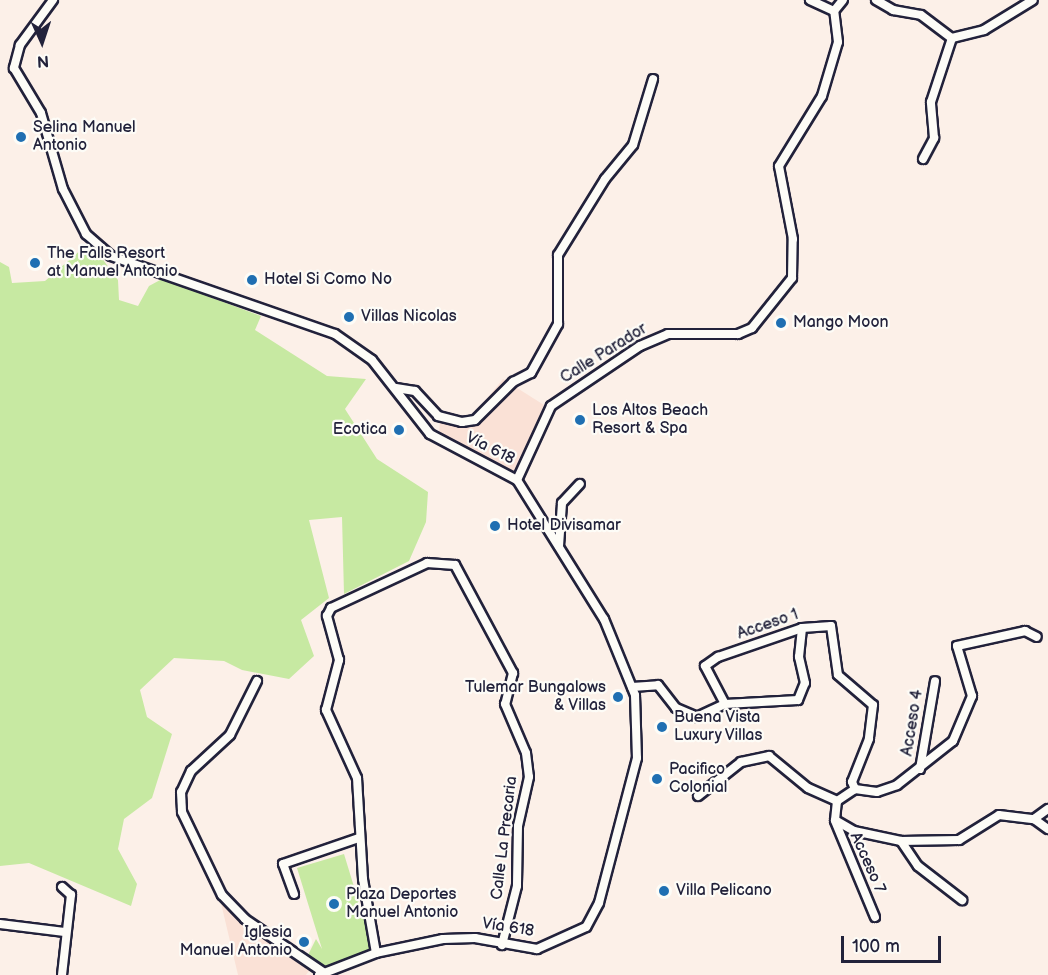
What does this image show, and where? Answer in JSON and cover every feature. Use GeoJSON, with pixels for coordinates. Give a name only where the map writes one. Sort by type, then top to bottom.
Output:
{"type":"FeatureCollection","features":[{"type":"Feature","properties":{"kind":"street","name":"Vía 618"},"geometry":{"type":"LineString","coordinates":[[53,0],[20,45],[14,68],[41,113],[63,189],[86,234],[111,256],[335,334],[372,360],[430,434],[518,480],[604,619],[632,687],[637,758],[594,915],[577,934],[537,949],[502,945],[461,936],[376,953],[321,974]]}},
{"type":"Feature","properties":{"kind":"street"},"geometry":{"type":"LineString","coordinates":[[810,0],[834,11],[843,0]]}},
{"type":"Feature","properties":{"kind":"street"},"geometry":{"type":"LineString","coordinates":[[876,0],[893,10],[921,15],[952,38]]}},
{"type":"Feature","properties":{"kind":"street"},"geometry":{"type":"LineString","coordinates":[[952,38],[984,30],[1033,0]]}},
{"type":"Feature","properties":{"kind":"street","name":"Calle Parador"},"geometry":{"type":"LineString","coordinates":[[518,480],[550,406],[640,346],[668,334],[691,330],[738,334],[752,328],[792,278],[793,239],[778,174],[828,82],[838,42],[834,11]]}},
{"type":"Feature","properties":{"kind":"street"},"geometry":{"type":"LineString","coordinates":[[923,159],[934,138],[932,102],[952,38]]}},
{"type":"Feature","properties":{"kind":"street"},"geometry":{"type":"LineString","coordinates":[[396,388],[415,391],[438,416],[462,422],[474,420],[513,382],[531,373],[558,324],[558,255],[605,179],[633,145],[653,79]]}},
{"type":"Feature","properties":{"kind":"street"},"geometry":{"type":"LineString","coordinates":[[559,547],[562,503],[580,484]]}},
{"type":"Feature","properties":{"kind":"street","name":"Calle La Precaria"},"geometry":{"type":"LineString","coordinates":[[376,953],[359,838],[357,778],[326,710],[339,660],[327,616],[331,608],[409,568],[455,565],[511,664],[505,704],[526,753],[529,777],[518,826],[517,886],[502,945]]}},
{"type":"Feature","properties":{"kind":"street","name":"Acceso 1"},"geometry":{"type":"LineString","coordinates":[[725,704],[705,666],[802,628],[831,626],[838,675],[873,705],[869,739],[852,782],[855,789]]}},
{"type":"Feature","properties":{"kind":"street"},"geometry":{"type":"LineString","coordinates":[[632,687],[658,685],[690,716],[725,704],[798,700],[805,683],[799,657],[802,628]]}},
{"type":"Feature","properties":{"kind":"street"},"geometry":{"type":"LineString","coordinates":[[920,769],[953,741],[969,708],[972,685],[957,646],[1025,631],[1036,637]]}},
{"type":"Feature","properties":{"kind":"street"},"geometry":{"type":"LineString","coordinates":[[257,681],[230,735],[191,771],[181,792],[182,812],[222,895],[245,919],[321,974]]}},
{"type":"Feature","properties":{"kind":"street","name":"Acceso 4"},"geometry":{"type":"LineString","coordinates":[[855,789],[889,790],[920,769],[934,681]]}},
{"type":"Feature","properties":{"kind":"street"},"geometry":{"type":"LineString","coordinates":[[698,796],[741,762],[769,756],[808,788],[837,801]]}},
{"type":"Feature","properties":{"kind":"street"},"geometry":{"type":"LineString","coordinates":[[837,801],[855,789]]}},
{"type":"Feature","properties":{"kind":"street"},"geometry":{"type":"LineString","coordinates":[[837,801],[835,820],[854,831],[901,841],[959,840],[999,815],[1034,819],[1048,829]]}},
{"type":"Feature","properties":{"kind":"street"},"geometry":{"type":"LineString","coordinates":[[1034,819],[1048,809]]}},
{"type":"Feature","properties":{"kind":"street","name":"Acceso 7"},"geometry":{"type":"LineString","coordinates":[[835,820],[874,917]]}},
{"type":"Feature","properties":{"kind":"street"},"geometry":{"type":"LineString","coordinates":[[294,894],[283,864],[359,838]]}},
{"type":"Feature","properties":{"kind":"street"},"geometry":{"type":"LineString","coordinates":[[901,841],[918,866],[962,900]]}},
{"type":"Feature","properties":{"kind":"street"},"geometry":{"type":"LineString","coordinates":[[62,975],[65,932],[71,895],[63,887]]}},
{"type":"Feature","properties":{"kind":"street"},"geometry":{"type":"LineString","coordinates":[[0,924],[65,932]]}},
{"type":"Feature","properties":{"kind":"shaded area"},"geometry":{"type":"Polygon","coordinates":[[[503,379],[544,405],[514,473],[439,436],[440,417],[471,418],[503,379]]]}},
{"type":"Feature","properties":{"kind":"shaded area"},"geometry":{"type":"Polygon","coordinates":[[[220,899],[311,968],[306,975],[238,975],[220,899]]]}},
{"type":"Feature","properties":{"kind":"green space"},"geometry":{"type":"Polygon","coordinates":[[[90,242],[118,280],[119,300],[138,306],[149,286],[162,279],[261,316],[255,330],[327,376],[366,379],[345,409],[377,459],[428,492],[426,522],[409,561],[344,594],[342,517],[309,520],[329,598],[301,620],[314,656],[289,679],[242,670],[224,661],[174,658],[140,690],[147,717],[172,734],[152,798],[124,819],[118,849],[137,884],[131,906],[29,863],[0,866],[0,262],[9,267],[12,283],[45,281],[90,242]]]}},
{"type":"Feature","properties":{"kind":"green space","name":"Plaza Deportes Manuel Antonio"},"geometry":{"type":"Polygon","coordinates":[[[344,854],[373,949],[322,968],[307,957],[316,939],[322,949],[297,868],[344,854]]]}},
{"type":"Feature","properties":{"kind":"place","name":"Selina Manuel Antonio"},"geometry":{"type":"Point","coordinates":[21,137]}},
{"type":"Feature","properties":{"kind":"place","name":"The Falls Resort at Manuel Antonio"},"geometry":{"type":"Point","coordinates":[35,263]}},
{"type":"Feature","properties":{"kind":"place","name":"Hotel Si Como No"},"geometry":{"type":"Point","coordinates":[252,280]}},
{"type":"Feature","properties":{"kind":"place","name":"Villas Nicolas"},"geometry":{"type":"Point","coordinates":[349,317]}},
{"type":"Feature","properties":{"kind":"place","name":"Mango Moon"},"geometry":{"type":"Point","coordinates":[781,323]}},
{"type":"Feature","properties":{"kind":"place","name":"Los Altos Beach Resort & Spa"},"geometry":{"type":"Point","coordinates":[580,420]}},
{"type":"Feature","properties":{"kind":"place","name":"Ecotica"},"geometry":{"type":"Point","coordinates":[399,430]}},
{"type":"Feature","properties":{"kind":"place","name":"Hotel Divisamar"},"geometry":{"type":"Point","coordinates":[495,526]}},
{"type":"Feature","properties":{"kind":"place","name":"Tulemar Bungalows & Villas"},"geometry":{"type":"Point","coordinates":[618,697]}},
{"type":"Feature","properties":{"kind":"place","name":"Buena Vista Luxury Villas"},"geometry":{"type":"Point","coordinates":[662,727]}},
{"type":"Feature","properties":{"kind":"place","name":"Pacifico Colonial"},"geometry":{"type":"Point","coordinates":[657,779]}},
{"type":"Feature","properties":{"kind":"place","name":"Villa Pelicano"},"geometry":{"type":"Point","coordinates":[664,891]}},
{"type":"Feature","properties":{"kind":"place","name":"Plaza Deportes Manuel Antonio"},"geometry":{"type":"Point","coordinates":[334,904]}},
{"type":"Feature","properties":{"kind":"place","name":"Iglesia Manuel Antonio"},"geometry":{"type":"Point","coordinates":[304,942]}}]}
